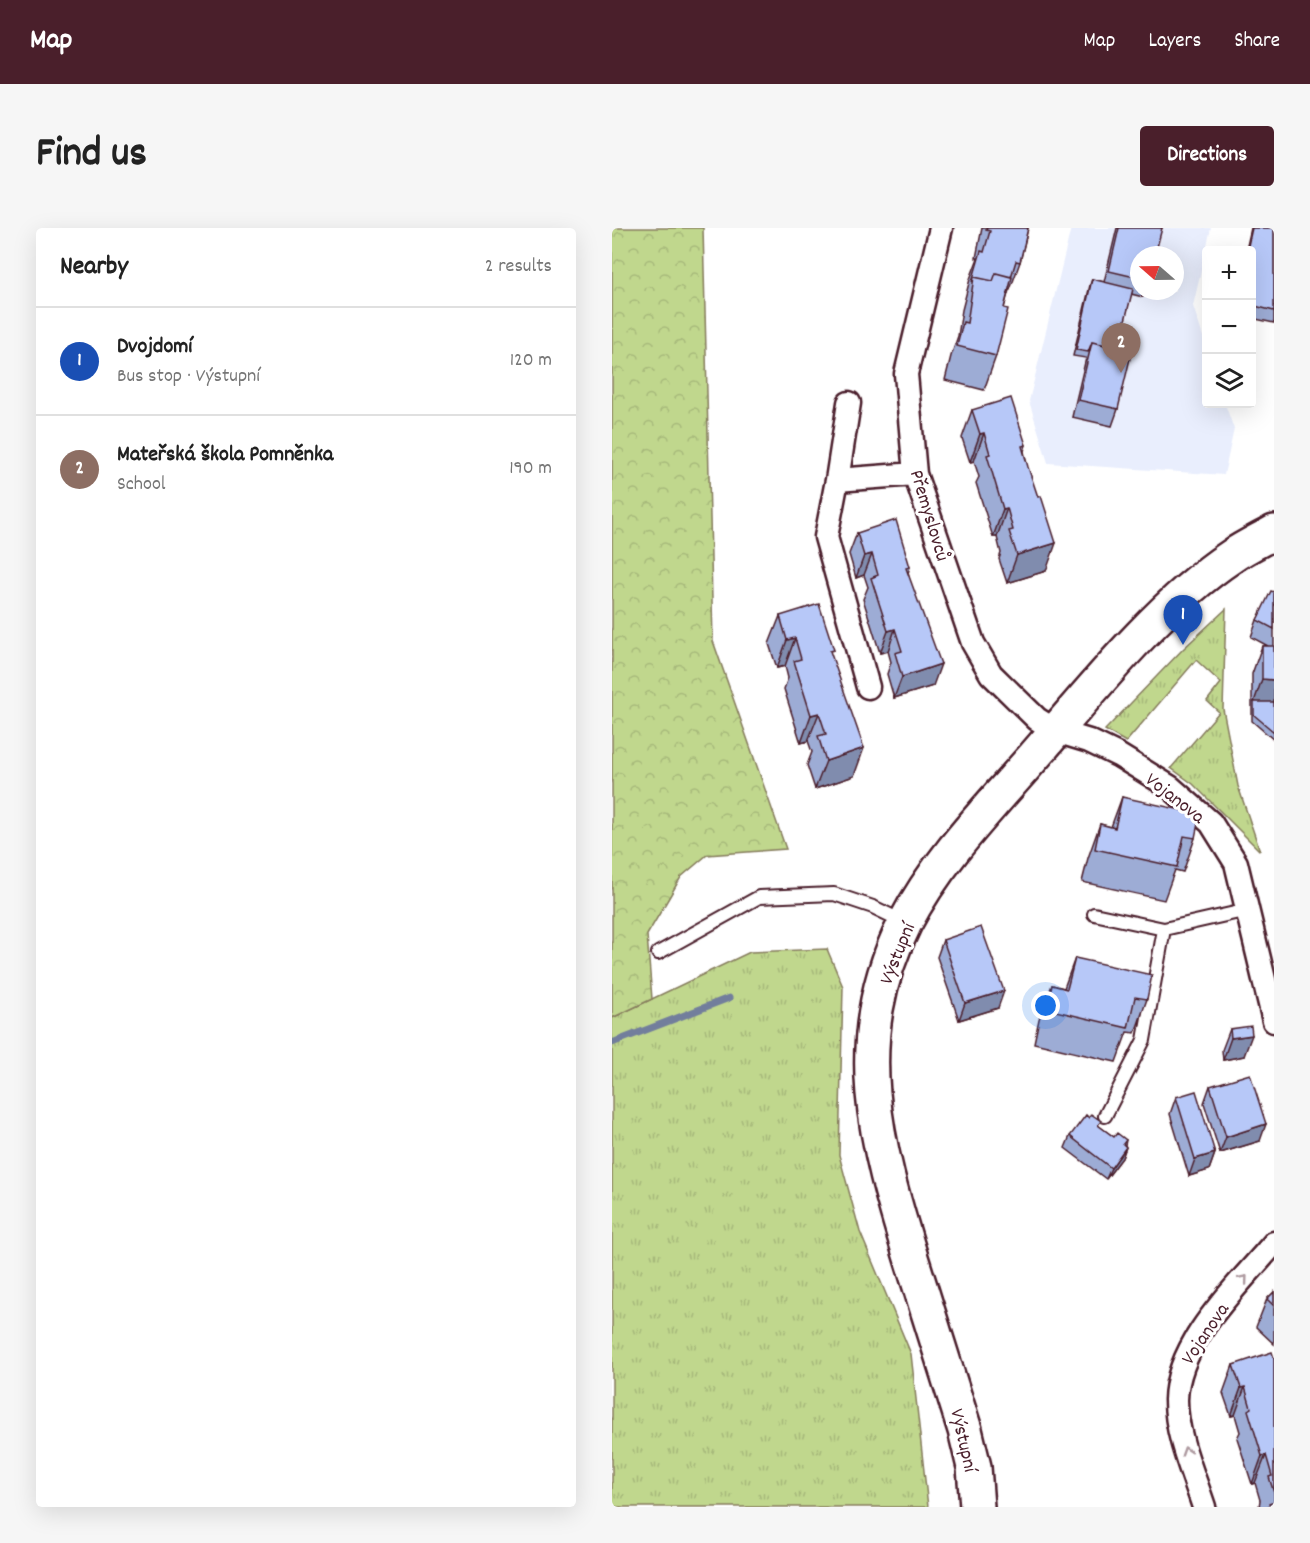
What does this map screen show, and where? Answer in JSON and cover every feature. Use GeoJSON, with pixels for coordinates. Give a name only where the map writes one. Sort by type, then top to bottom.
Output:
{"type":"FeatureCollection","features":[{"type":"Feature","properties":{"kind":"street","name":"Přemyslovců"},"geometry":{"type":"LineString","coordinates":[[941,228],[906,374],[915,474],[973,643],[991,674],[1037,719],[1056,731]]}},
{"type":"Feature","properties":{"kind":"street"},"geometry":{"type":"LineString","coordinates":[[849,403],[826,537],[868,687]]}},
{"type":"Feature","properties":{"kind":"street"},"geometry":{"type":"LineString","coordinates":[[837,480],[915,474]]}},
{"type":"Feature","properties":{"kind":"street","name":"Výstupní"},"geometry":{"type":"LineString","coordinates":[[977,1507],[974,1467],[965,1430],[890,1188],[876,1126],[871,1043],[875,1008],[906,923],[944,862],[1056,731],[1176,602],[1232,556],[1274,532]]}},
{"type":"Feature","properties":{"kind":"street","name":"Vojanova"},"geometry":{"type":"LineString","coordinates":[[1056,731],[1089,741],[1170,787],[1211,823],[1236,864],[1274,1021]]}},
{"type":"Feature","properties":{"kind":"street","name":"Vojanova"},"geometry":{"type":"LineString","coordinates":[[1204,1507],[1181,1436],[1176,1401],[1179,1369],[1199,1334],[1274,1243]]}},
{"type":"Feature","properties":{"kind":"lane"},"geometry":{"type":"LineString","coordinates":[[658,953],[759,897],[834,894],[873,907],[906,923]]}},
{"type":"Feature","properties":{"kind":"lane"},"geometry":{"type":"LineString","coordinates":[[1094,914],[1164,929],[1248,910]]}},
{"type":"Feature","properties":{"kind":"lane"},"geometry":{"type":"LineString","coordinates":[[1105,1116],[1144,1040],[1164,929]]}},
{"type":"Feature","properties":{"kind":"shaded area"},"geometry":{"type":"Polygon","coordinates":[[[1071,228],[1211,228],[1207,246],[1202,246],[1202,267],[1193,306],[1202,334],[1202,408],[1226,408],[1234,429],[1224,475],[1048,463],[1029,401],[1071,228]]]}},
{"type":"Feature","properties":{"kind":"green space"},"geometry":{"type":"Polygon","coordinates":[[[612,228],[703,228],[713,641],[786,849],[707,855],[681,877],[647,935],[652,999],[612,1018],[612,228]]]}},
{"type":"Feature","properties":{"kind":"green space"},"geometry":{"type":"Polygon","coordinates":[[[1226,609],[1223,709],[1238,786],[1260,851],[1193,784],[1171,768],[1219,712],[1207,701],[1221,683],[1196,660],[1126,742],[1105,730],[1183,649],[1226,609]]]}},
{"type":"Feature","properties":{"kind":"green space"},"geometry":{"type":"Polygon","coordinates":[[[827,949],[843,987],[839,1155],[860,1232],[911,1354],[928,1507],[612,1507],[612,1018],[750,952],[827,949]]]}},
{"type":"Feature","properties":{"kind":"building"},"geometry":{"type":"Polygon","coordinates":[[[987,228],[1028,228],[1020,262],[1016,261],[1011,277],[996,273],[993,281],[974,277],[972,282],[981,251],[984,252],[990,231],[986,230],[987,228]]]}},
{"type":"Feature","properties":{"kind":"building"},"geometry":{"type":"Polygon","coordinates":[[[1119,228],[1162,228],[1157,246],[1130,246],[1130,276],[1109,271],[1119,228]]]}},
{"type":"Feature","properties":{"kind":"building"},"geometry":{"type":"Polygon","coordinates":[[[1252,228],[1274,228],[1274,311],[1256,306],[1256,246],[1248,246],[1252,228]]]}},
{"type":"Feature","properties":{"kind":"building"},"geometry":{"type":"Polygon","coordinates":[[[996,273],[1012,277],[1004,308],[1008,309],[996,356],[957,346],[963,322],[967,323],[974,277],[993,281],[996,273]]]}},
{"type":"Feature","properties":{"kind":"building"},"geometry":{"type":"Polygon","coordinates":[[[1092,279],[1130,288],[1130,300],[1118,348],[1092,342],[1088,352],[1076,350],[1092,279]]]}},
{"type":"Feature","properties":{"kind":"building"},"geometry":{"type":"Polygon","coordinates":[[[1092,342],[1132,350],[1118,409],[1078,400],[1092,342]]]}},
{"type":"Feature","properties":{"kind":"building"},"geometry":{"type":"Polygon","coordinates":[[[1011,398],[1026,445],[1022,446],[1028,467],[1038,497],[1041,496],[1056,543],[1017,555],[1009,531],[1013,530],[1007,508],[1003,509],[987,455],[990,454],[984,433],[980,434],[972,410],[1011,398]]]}},
{"type":"Feature","properties":{"kind":"building"},"geometry":{"type":"Polygon","coordinates":[[[896,520],[910,567],[906,568],[941,664],[902,677],[895,653],[902,651],[895,629],[888,631],[871,578],[878,575],[872,554],[864,556],[857,533],[896,520]]]}},
{"type":"Feature","properties":{"kind":"building"},"geometry":{"type":"Polygon","coordinates":[[[1271,591],[1274,592],[1274,629],[1257,620],[1271,591]]]}},
{"type":"Feature","properties":{"kind":"building"},"geometry":{"type":"Polygon","coordinates":[[[819,604],[834,650],[830,651],[864,748],[826,761],[818,736],[826,734],[819,713],[811,715],[794,661],[801,659],[795,638],[787,640],[780,616],[819,604]]]}},
{"type":"Feature","properties":{"kind":"building"},"geometry":{"type":"Polygon","coordinates":[[[1262,646],[1274,646],[1274,680],[1262,679],[1262,646]]]}},
{"type":"Feature","properties":{"kind":"building"},"geometry":{"type":"Polygon","coordinates":[[[1254,702],[1274,702],[1274,732],[1254,715],[1254,702]]]}},
{"type":"Feature","properties":{"kind":"building"},"geometry":{"type":"Polygon","coordinates":[[[1122,797],[1200,814],[1195,838],[1184,836],[1177,867],[1095,849],[1100,824],[1115,828],[1122,797]]]}},
{"type":"Feature","properties":{"kind":"building"},"geometry":{"type":"Polygon","coordinates":[[[981,927],[1004,991],[965,1003],[943,940],[981,927]]]}},
{"type":"Feature","properties":{"kind":"building"},"geometry":{"type":"Polygon","coordinates":[[[1075,958],[1152,975],[1147,999],[1135,997],[1128,1028],[1047,1009],[1052,985],[1067,989],[1075,958]]]}},
{"type":"Feature","properties":{"kind":"building"},"geometry":{"type":"Polygon","coordinates":[[[1251,1026],[1252,1035],[1231,1038],[1230,1029],[1251,1026]]]}},
{"type":"Feature","properties":{"kind":"building"},"geometry":{"type":"Polygon","coordinates":[[[1250,1074],[1266,1124],[1226,1137],[1210,1086],[1250,1074]]]}},
{"type":"Feature","properties":{"kind":"building"},"geometry":{"type":"Polygon","coordinates":[[[1196,1091],[1215,1153],[1195,1159],[1176,1097],[1196,1091]]]}},
{"type":"Feature","properties":{"kind":"building"},"geometry":{"type":"Polygon","coordinates":[[[1091,1114],[1101,1121],[1098,1125],[1114,1137],[1117,1133],[1126,1140],[1123,1144],[1126,1147],[1111,1168],[1070,1136],[1086,1115],[1089,1118],[1091,1114]]]}},
{"type":"Feature","properties":{"kind":"building"},"geometry":{"type":"Polygon","coordinates":[[[1274,1292],[1274,1306],[1267,1299],[1274,1292]]]}},
{"type":"Feature","properties":{"kind":"building"},"geometry":{"type":"Polygon","coordinates":[[[1272,1352],[1274,1358],[1274,1493],[1266,1455],[1262,1456],[1248,1410],[1251,1408],[1245,1387],[1241,1388],[1233,1365],[1272,1352]]]}},
{"type":"Feature","properties":{"kind":"waterway"},"geometry":{"type":"LineString","coordinates":[[612,1043],[729,998]]}},
{"type":"Feature","properties":{"kind":"place","name":"Mateřská škola Pomněnka"},"geometry":{"type":"Point","coordinates":[1121,373]}},
{"type":"Feature","properties":{"kind":"place","name":"Dvojdomí"},"geometry":{"type":"Point","coordinates":[1183,645]}}]}
